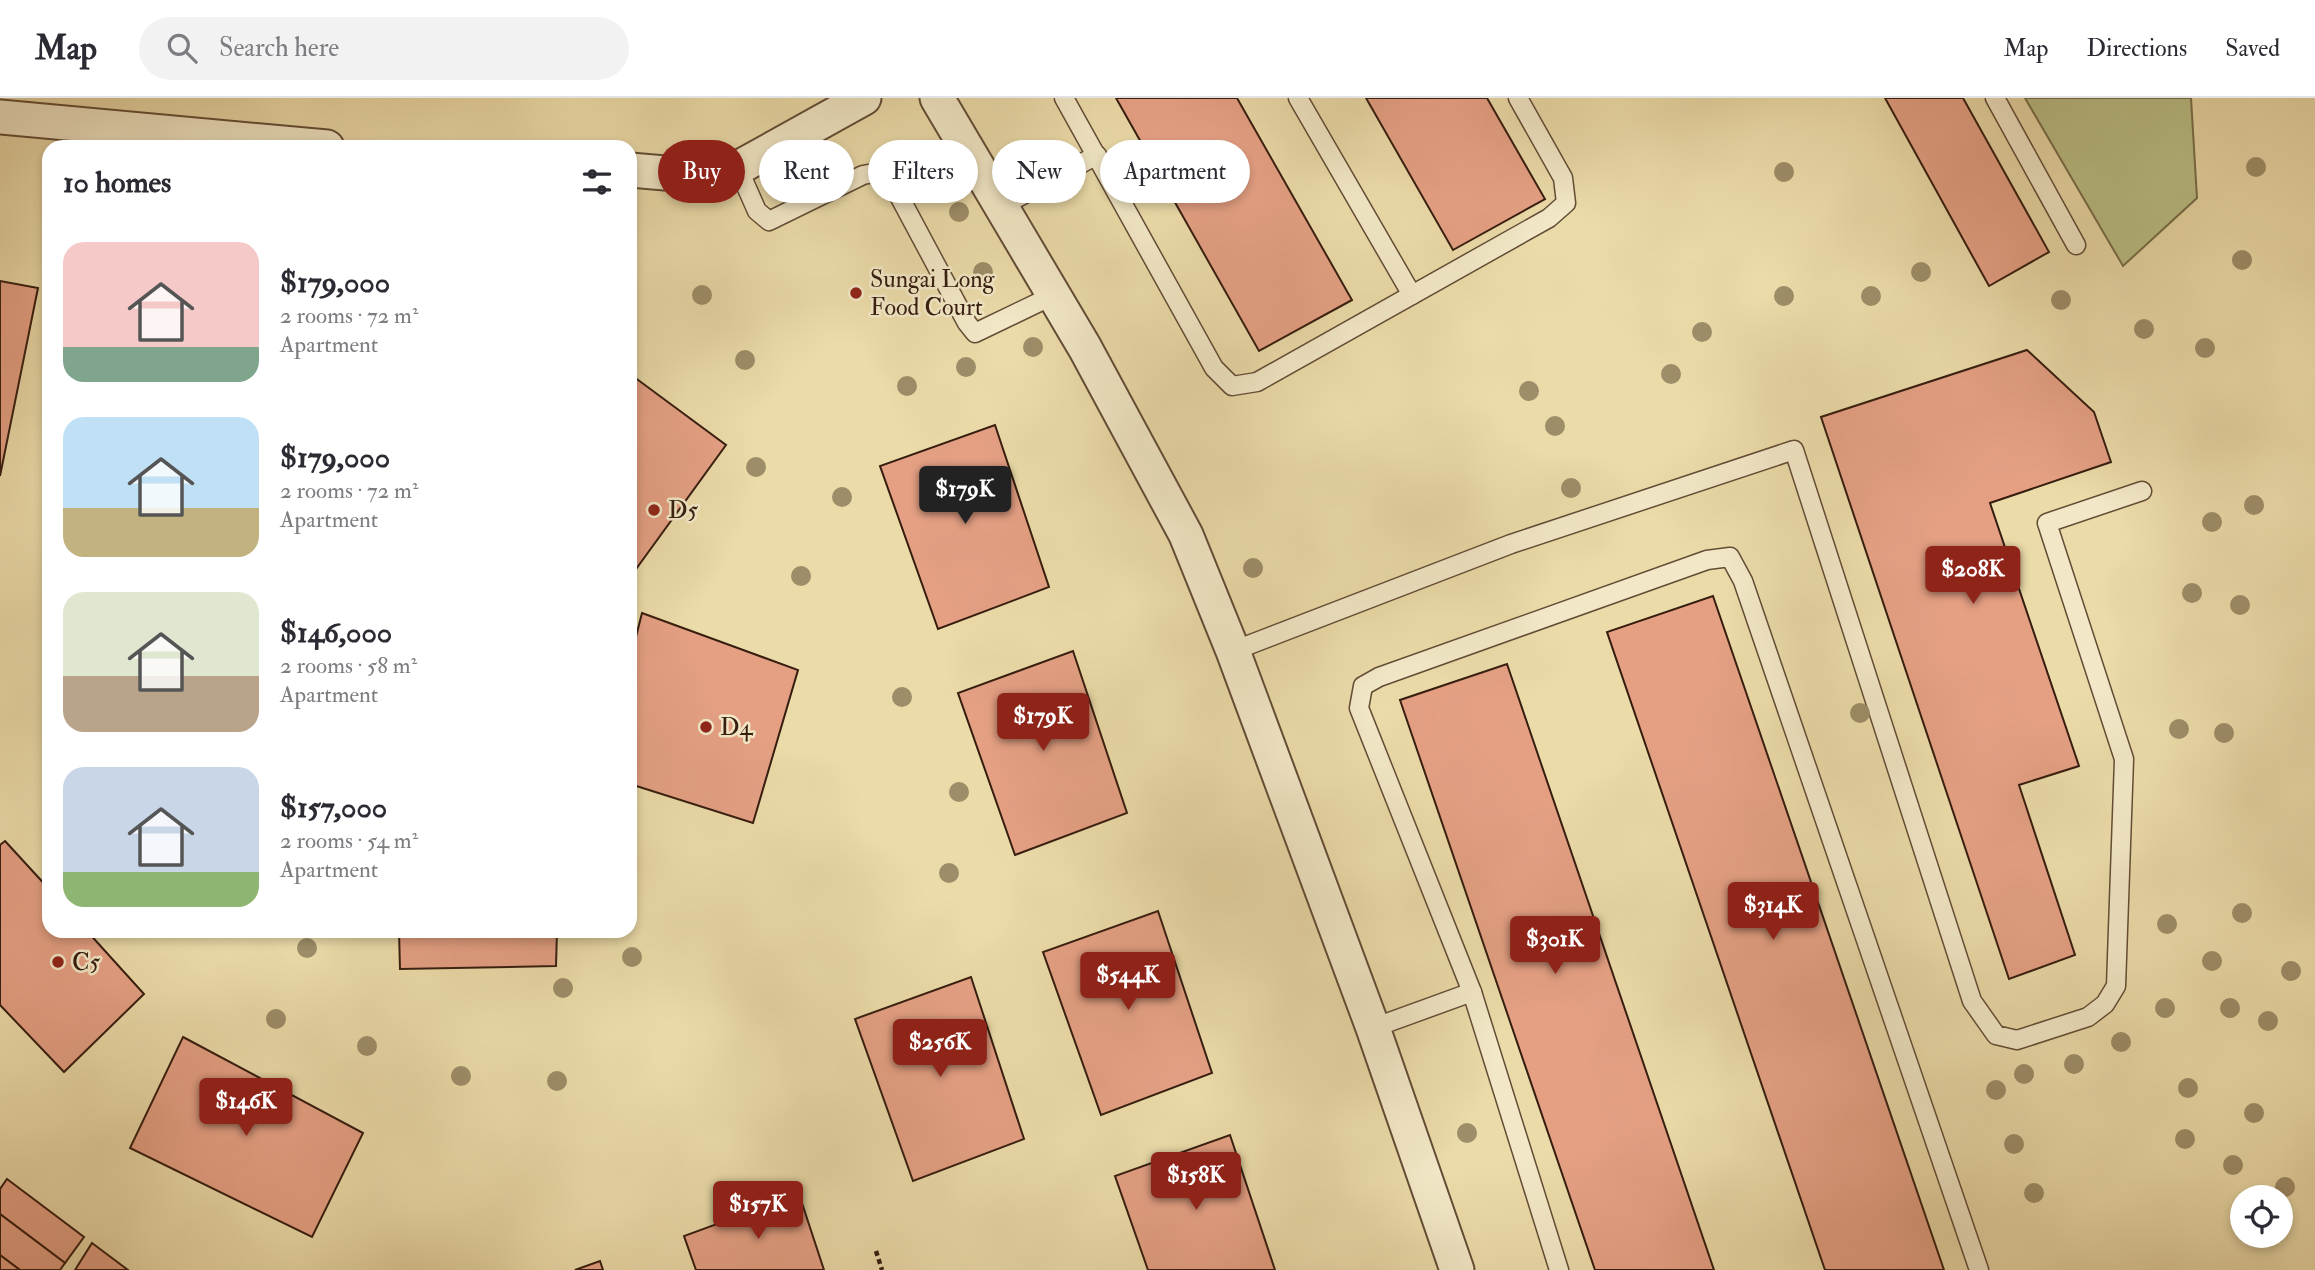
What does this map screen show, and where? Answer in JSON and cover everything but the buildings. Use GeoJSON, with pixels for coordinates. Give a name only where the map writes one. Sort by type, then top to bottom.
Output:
{"type":"FeatureCollection","features":[{"type":"Feature","properties":{"kind":"street"},"geometry":{"type":"LineString","coordinates":[[745,163],[864,98]]}},
{"type":"Feature","properties":{"kind":"street"},"geometry":{"type":"LineString","coordinates":[[937,98],[1054,295],[1186,535],[1233,651],[1373,1028],[1457,1270]]}},
{"type":"Feature","properties":{"kind":"street"},"geometry":{"type":"LineString","coordinates":[[0,117],[48,111],[273,140]]}},
{"type":"Feature","properties":{"kind":"street"},"geometry":{"type":"LineString","coordinates":[[637,171],[658,172]]}},
{"type":"Feature","properties":{"kind":"lane"},"geometry":{"type":"LineString","coordinates":[[1064,98],[1214,368],[1232,386],[1256,382],[1549,218],[1566,203],[1563,178],[1518,98]]}},
{"type":"Feature","properties":{"kind":"lane"},"geometry":{"type":"LineString","coordinates":[[1298,98],[1412,295]]}},
{"type":"Feature","properties":{"kind":"lane"},"geometry":{"type":"LineString","coordinates":[[1995,98],[2076,245]]}},
{"type":"Feature","properties":{"kind":"lane"},"geometry":{"type":"LineString","coordinates":[[1002,206],[1097,155]]}},
{"type":"Feature","properties":{"kind":"lane"},"geometry":{"type":"LineString","coordinates":[[745,183],[757,211],[769,221],[863,175],[880,172],[890,179],[967,323],[975,333],[1054,295]]}},
{"type":"Feature","properties":{"kind":"lane"},"geometry":{"type":"LineString","coordinates":[[1233,651],[1511,544],[1794,450],[1972,1001],[1996,1035],[2017,1040],[2088,1017],[2105,1003],[2116,986],[2124,759],[2047,523],[2143,491]]}},
{"type":"Feature","properties":{"kind":"lane"},"geometry":{"type":"LineString","coordinates":[[1559,1270],[1472,992],[1359,708],[1363,686],[1379,677],[1707,560],[1730,558],[1744,581],[1979,1270]]}},
{"type":"Feature","properties":{"kind":"lane"},"geometry":{"type":"LineString","coordinates":[[1373,1028],[1472,992]]}},
{"type":"Feature","properties":{"kind":"path"},"geometry":{"type":"LineString","coordinates":[[876,1251],[882,1270]]}},
{"type":"Feature","properties":{"kind":"green space"},"geometry":{"type":"Polygon","coordinates":[[[2025,98],[2191,98],[2197,198],[2123,266],[2025,98]]]}},
{"type":"Feature","properties":{"kind":"place","name":"Sungai Long Food Court"},"geometry":{"type":"Point","coordinates":[856,293]}},
{"type":"Feature","properties":{"kind":"place","name":"D5"},"geometry":{"type":"Point","coordinates":[654,510]}},
{"type":"Feature","properties":{"kind":"place","name":"D4"},"geometry":{"type":"Point","coordinates":[706,727]}},
{"type":"Feature","properties":{"kind":"place","name":"C5"},"geometry":{"type":"Point","coordinates":[58,962]}}]}
